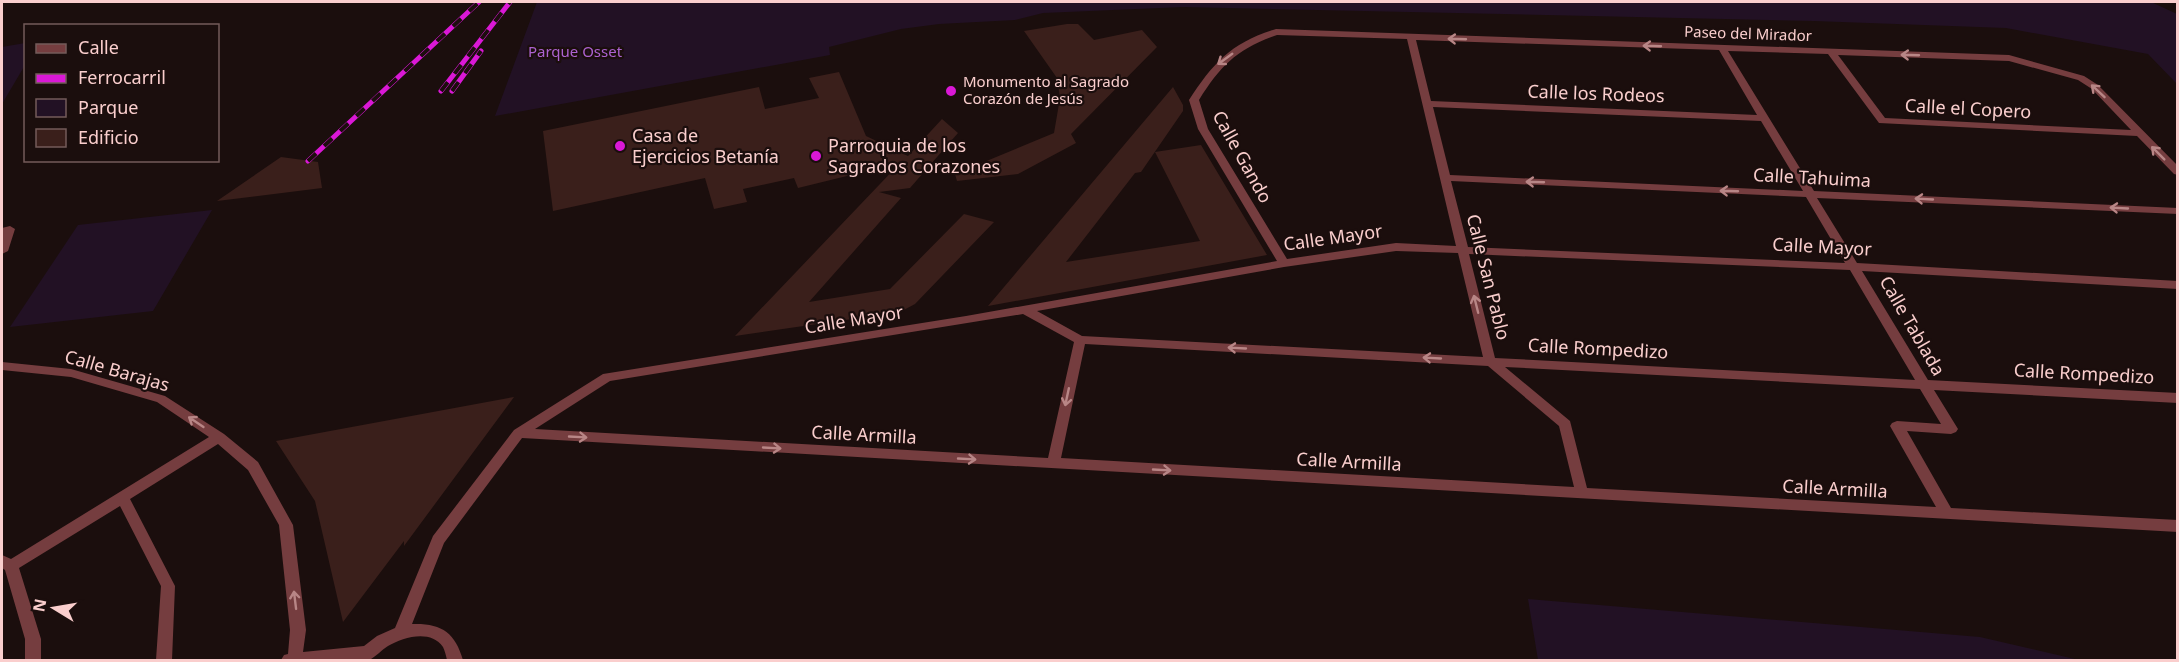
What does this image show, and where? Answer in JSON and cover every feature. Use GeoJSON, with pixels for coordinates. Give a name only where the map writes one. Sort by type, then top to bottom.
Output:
{"type":"FeatureCollection","features":[{"type":"Feature","properties":{"kind":"street","name":"Paseo del Mirador"},"geometry":{"type":"LineString","coordinates":[[1276,32],[2009,58],[2081,78],[2095,87],[2178,172]]}},
{"type":"Feature","properties":{"kind":"street","name":"Calle Gando"},"geometry":{"type":"LineString","coordinates":[[1276,32],[1248,41],[1215,66],[1194,100],[1203,129],[1284,263]]}},
{"type":"Feature","properties":{"kind":"street","name":"Calle San Pablo"},"geometry":{"type":"LineString","coordinates":[[1411,37],[1490,361],[1565,424],[1582,493]]}},
{"type":"Feature","properties":{"kind":"street","name":"Calle Tablada"},"geometry":{"type":"LineString","coordinates":[[1722,48],[1952,429],[1897,426],[1947,514]]}},
{"type":"Feature","properties":{"kind":"street","name":"Calle el Copero"},"geometry":{"type":"LineString","coordinates":[[1831,52],[1882,121],[2138,133]]}},
{"type":"Feature","properties":{"kind":"street","name":"Calle los Rodeos"},"geometry":{"type":"LineString","coordinates":[[1427,104],[1765,118]]}},
{"type":"Feature","properties":{"kind":"street","name":"Calle Tahuima"},"geometry":{"type":"LineString","coordinates":[[1445,178],[2178,210]]}},
{"type":"Feature","properties":{"kind":"street"},"geometry":{"type":"LineString","coordinates":[[2,231],[10,230],[2,251]]}},
{"type":"Feature","properties":{"kind":"street","name":"Calle Mayor"},"geometry":{"type":"LineString","coordinates":[[519,433],[607,377],[1025,310],[1284,263],[1396,247],[1856,267],[2178,285]]}},
{"type":"Feature","properties":{"kind":"street","name":"Calle Rompedizo"},"geometry":{"type":"LineString","coordinates":[[1025,310],[1080,340],[2178,398]]}},
{"type":"Feature","properties":{"kind":"street"},"geometry":{"type":"LineString","coordinates":[[1053,464],[1080,340]]}},
{"type":"Feature","properties":{"kind":"street","name":"Calle Barajas"},"geometry":{"type":"LineString","coordinates":[[2,366],[71,373],[161,399],[219,437],[253,466],[286,525],[298,630],[292,659]]}},
{"type":"Feature","properties":{"kind":"street"},"geometry":{"type":"LineString","coordinates":[[401,633],[438,540],[519,433]]}},
{"type":"Feature","properties":{"kind":"street","name":"Calle Armilla"},"geometry":{"type":"LineString","coordinates":[[519,433],[2178,526]]}},
{"type":"Feature","properties":{"kind":"street"},"geometry":{"type":"LineString","coordinates":[[33,660],[33,639],[6,563],[122,497],[219,437]]}},
{"type":"Feature","properties":{"kind":"street"},"geometry":{"type":"LineString","coordinates":[[122,497],[168,586],[164,660]]}},
{"type":"Feature","properties":{"kind":"street"},"geometry":{"type":"LineString","coordinates":[[292,659],[362,656],[383,640],[401,633],[423,630],[442,634],[453,645],[455,660]]}},
{"type":"Feature","properties":{"kind":"green space","name":"Parque Osset"},"geometry":{"type":"Polygon","coordinates":[[[537,2],[2151,2],[2177,14],[2177,84],[2148,54],[2006,28],[1814,21],[1183,7],[1043,13],[1015,20],[939,24],[901,29],[829,47],[830,55],[495,116],[537,2]]]}},
{"type":"Feature","properties":{"kind":"green space"},"geometry":{"type":"Polygon","coordinates":[[[24,43],[24,67],[2,104],[2,47],[24,43]]]}},
{"type":"Feature","properties":{"kind":"green space"},"geometry":{"type":"Polygon","coordinates":[[[212,210],[153,311],[10,327],[78,225],[212,210]]]}},
{"type":"Feature","properties":{"kind":"green space"},"geometry":{"type":"Polygon","coordinates":[[[1528,599],[1980,637],[2079,660],[1538,660],[1528,599]]]}},
{"type":"Feature","properties":{"kind":"building"},"geometry":{"type":"Polygon","coordinates":[[[1078,24],[1094,40],[1142,30],[1157,47],[1071,134],[1076,143],[1018,174],[957,181],[955,174],[1054,133],[1060,98],[1057,78],[1024,31],[1078,24]]]}},
{"type":"Feature","properties":{"kind":"building"},"geometry":{"type":"Polygon","coordinates":[[[839,72],[866,136],[908,156],[942,119],[958,133],[910,188],[879,192],[901,198],[809,302],[890,289],[964,214],[994,222],[915,304],[900,312],[735,336],[900,163],[798,188],[794,178],[743,189],[747,202],[714,209],[705,178],[553,211],[543,131],[759,87],[765,109],[819,98],[809,78],[839,72]]]}},
{"type":"Feature","properties":{"kind":"building"},"geometry":{"type":"Polygon","coordinates":[[[1173,87],[1183,105],[1183,111],[1141,172],[1135,173],[1066,262],[1200,241],[1155,152],[1201,145],[1267,255],[988,306],[1173,87]]]}},
{"type":"Feature","properties":{"kind":"building"},"geometry":{"type":"Polygon","coordinates":[[[281,157],[318,162],[322,188],[217,201],[281,157]]]}},
{"type":"Feature","properties":{"kind":"building"},"geometry":{"type":"Polygon","coordinates":[[[514,397],[404,546],[404,541],[343,622],[315,501],[276,441],[514,397]]]}},
{"type":"Feature","properties":{"kind":"railway"},"geometry":{"type":"LineString","coordinates":[[308,161],[479,2]]}},
{"type":"Feature","properties":{"kind":"railway"},"geometry":{"type":"LineString","coordinates":[[441,91],[510,2]]}},
{"type":"Feature","properties":{"kind":"railway"},"geometry":{"type":"LineString","coordinates":[[452,91],[481,51]]}},
{"type":"Feature","properties":{"kind":"place","name":"Monumento al Sagrado Corazón de Jesús"},"geometry":{"type":"Point","coordinates":[951,91]}},
{"type":"Feature","properties":{"kind":"place","name":"Casa de Ejercicios Betanía"},"geometry":{"type":"Point","coordinates":[620,146]}},
{"type":"Feature","properties":{"kind":"place","name":"Parroquia de los Sagrados Corazones"},"geometry":{"type":"Point","coordinates":[816,156]}}]}
